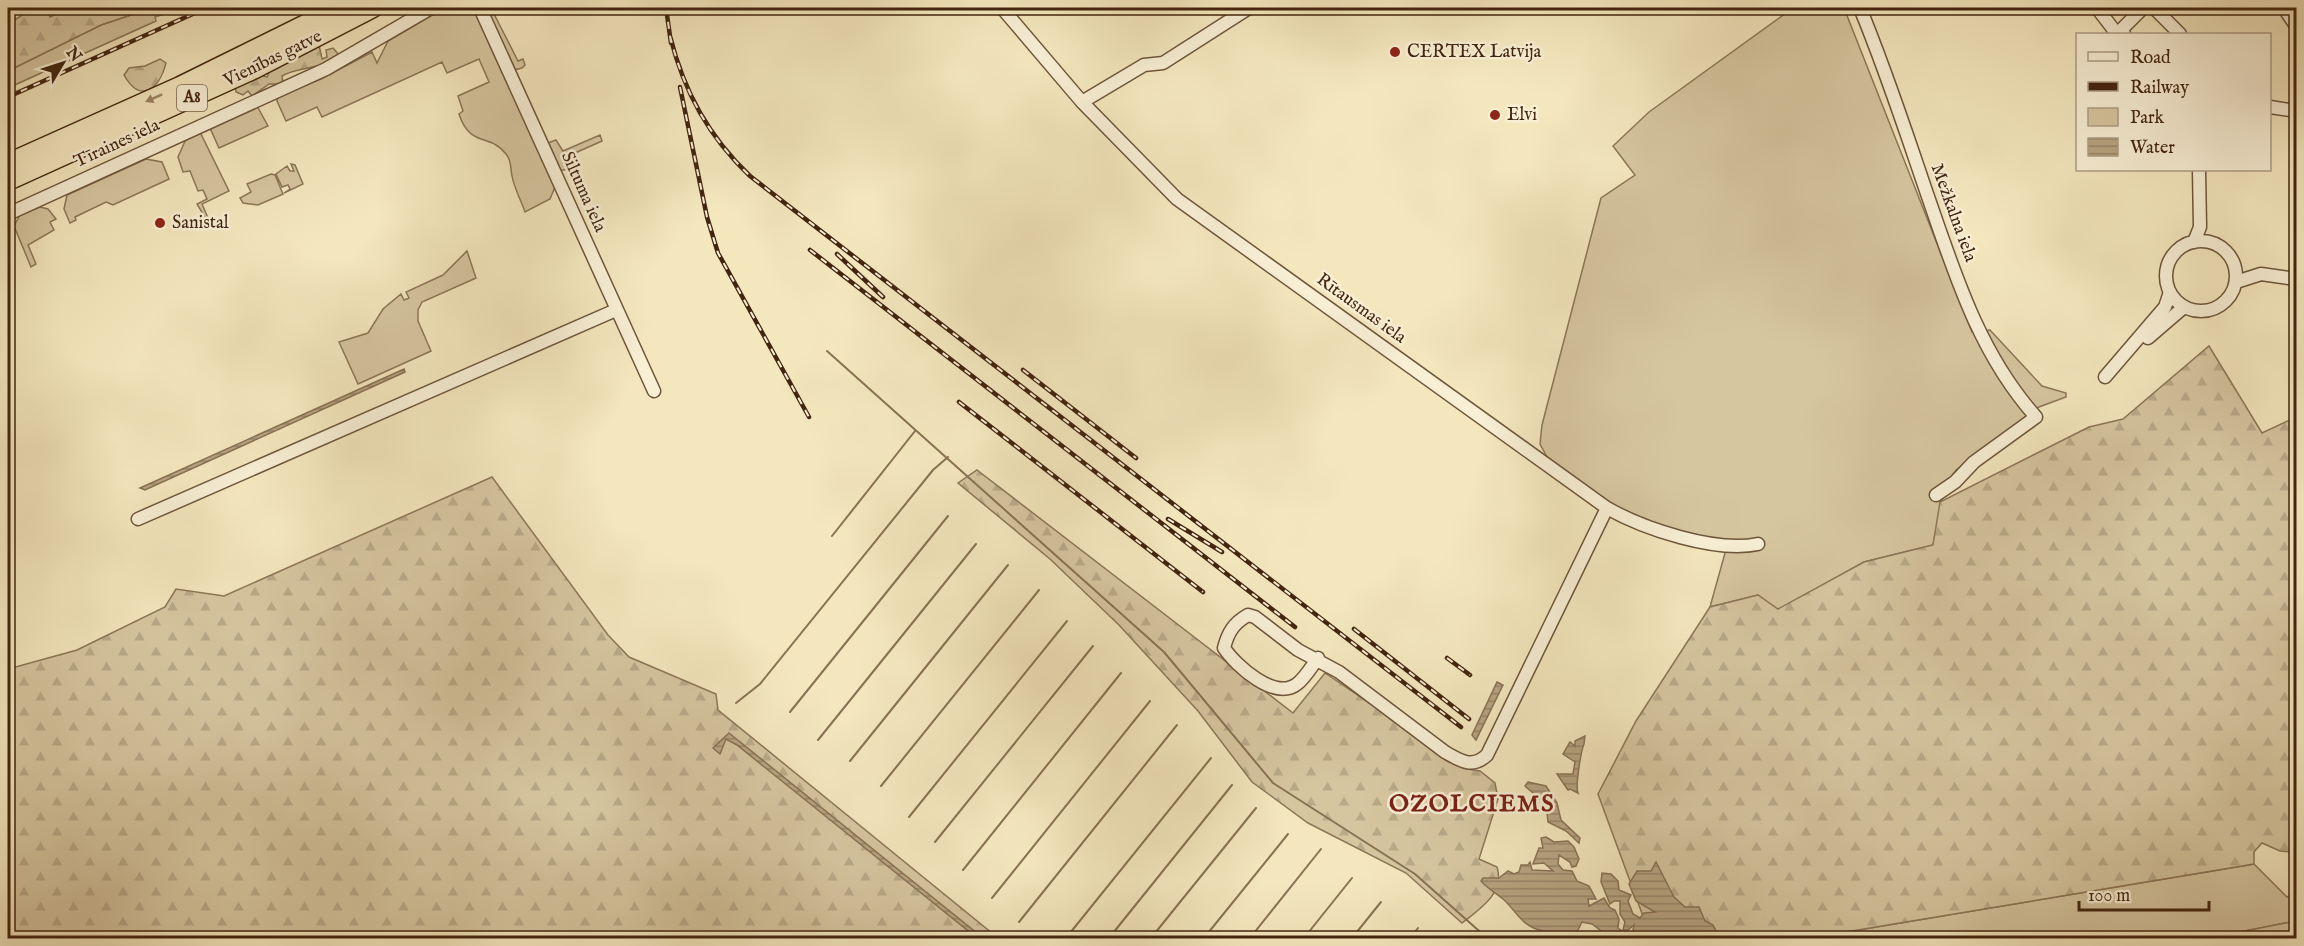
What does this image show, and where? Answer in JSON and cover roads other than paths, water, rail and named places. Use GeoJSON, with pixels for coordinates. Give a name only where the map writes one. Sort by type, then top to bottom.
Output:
{"type":"FeatureCollection","features":[{"type":"Feature","properties":{"kind":"highway","name":"Vienības gatve"},"geometry":{"type":"LineString","coordinates":[[8,163],[180,86],[339,8]]}},
{"type":"Feature","properties":{"kind":"highway","name":"Vienības gatve"},"geometry":{"type":"LineString","coordinates":[[8,181],[255,69],[373,8]]}},
{"type":"Feature","properties":{"kind":"street","name":"Tīraines iela"},"geometry":{"type":"LineString","coordinates":[[8,214],[326,69],[431,8]]}},
{"type":"Feature","properties":{"kind":"street","name":"Siltuma iela"},"geometry":{"type":"LineString","coordinates":[[480,8],[654,392]]}},
{"type":"Feature","properties":{"kind":"street","name":"Rītausmas iela"},"geometry":{"type":"LineString","coordinates":[[1002,8],[1082,102],[1150,174],[1190,209],[1607,508],[1664,530],[1722,547],[1758,544]]}},
{"type":"Feature","properties":{"kind":"street"},"geometry":{"type":"LineString","coordinates":[[1082,102],[1144,65],[1164,63],[1250,8]]}},
{"type":"Feature","properties":{"kind":"street","name":"Mežkalna iela"},"geometry":{"type":"LineString","coordinates":[[1860,8],[1885,70],[1967,307],[2002,373],[2036,417],[1974,462],[1955,482],[1936,495]]}},
{"type":"Feature","properties":{"kind":"street"},"geometry":{"type":"LineString","coordinates":[[2097,8],[2116,33]]}},
{"type":"Feature","properties":{"kind":"street"},"geometry":{"type":"LineString","coordinates":[[2124,33],[2122,29],[2143,8]]}},
{"type":"Feature","properties":{"kind":"street"},"geometry":{"type":"LineString","coordinates":[[2154,8],[2179,33]]}},
{"type":"Feature","properties":{"kind":"street"},"geometry":{"type":"LineString","coordinates":[[2284,8],[2296,26]]}},
{"type":"Feature","properties":{"kind":"street"},"geometry":{"type":"LineString","coordinates":[[2271,106],[2296,111]]}},
{"type":"Feature","properties":{"kind":"street"},"geometry":{"type":"LineString","coordinates":[[2194,242],[2200,227],[2199,171]]}},
{"type":"Feature","properties":{"kind":"street"},"geometry":{"type":"LineString","coordinates":[[2170,292],[2184,307],[2203,311],[2221,305],[2233,291],[2236,282],[2234,265],[2226,252],[2212,243],[2194,242],[2178,250],[2172,257],[2167,274],[2170,292],[2164,308],[2105,377],[2172,315],[2184,307]]}},
{"type":"Feature","properties":{"kind":"street"},"geometry":{"type":"LineString","coordinates":[[2236,282],[2262,274],[2296,279]]}},
{"type":"Feature","properties":{"kind":"street"},"geometry":{"type":"LineString","coordinates":[[138,519],[616,310]]}},
{"type":"Feature","properties":{"kind":"street"},"geometry":{"type":"LineString","coordinates":[[1318,658],[1297,684],[1287,688],[1270,687],[1231,658],[1224,648],[1228,634],[1238,621],[1248,615],[1256,617],[1298,650],[1318,658],[1445,752],[1464,763],[1479,762],[1487,755],[1607,508]]}},
{"type":"Feature","properties":{"kind":"water"},"geometry":{"type":"Polygon","coordinates":[[[404,369],[405,372],[145,490],[140,488],[404,369]]]}},
{"type":"Feature","properties":{"kind":"water"},"geometry":{"type":"Polygon","coordinates":[[[1497,682],[1503,685],[1476,740],[1472,735],[1497,682]]]}},
{"type":"Feature","properties":{"kind":"water"},"geometry":{"type":"Polygon","coordinates":[[[729,733],[983,938],[977,938],[737,745],[726,739],[720,754],[713,748],[729,733]]]}},
{"type":"Feature","properties":{"kind":"water"},"geometry":{"type":"Polygon","coordinates":[[[1585,736],[1577,784],[1578,793],[1568,790],[1557,774],[1573,774],[1575,762],[1563,754],[1570,742],[1575,746],[1575,741],[1585,736]]]}},
{"type":"Feature","properties":{"kind":"water"},"geometry":{"type":"Polygon","coordinates":[[[1528,782],[1546,786],[1557,803],[1561,820],[1580,838],[1579,843],[1566,831],[1548,822],[1546,804],[1525,786],[1528,782]]]}},
{"type":"Feature","properties":{"kind":"water"},"geometry":{"type":"Polygon","coordinates":[[[1546,837],[1554,842],[1568,841],[1574,847],[1579,859],[1576,866],[1572,867],[1570,862],[1559,855],[1558,864],[1563,870],[1572,871],[1577,881],[1589,886],[1596,899],[1588,899],[1589,906],[1604,898],[1610,908],[1615,910],[1619,919],[1618,928],[1623,932],[1621,935],[1609,937],[1592,924],[1582,922],[1574,938],[1549,938],[1544,931],[1525,922],[1503,899],[1481,881],[1483,878],[1499,878],[1508,871],[1514,874],[1519,872],[1521,865],[1528,865],[1530,862],[1532,870],[1553,871],[1544,863],[1533,864],[1539,848],[1543,848],[1541,838],[1546,837]]]}},
{"type":"Feature","properties":{"kind":"water"},"geometry":{"type":"Polygon","coordinates":[[[1656,862],[1674,897],[1685,907],[1699,907],[1705,921],[1713,925],[1716,931],[1712,938],[1635,938],[1638,935],[1633,930],[1634,925],[1628,930],[1623,930],[1625,922],[1620,914],[1620,901],[1610,904],[1601,882],[1602,873],[1611,874],[1618,881],[1619,890],[1631,895],[1628,901],[1633,914],[1640,918],[1644,913],[1655,912],[1636,901],[1629,884],[1637,871],[1651,871],[1656,862]]]}},
{"type":"Feature","properties":{"kind":"waterway"},"geometry":{"type":"LineString","coordinates":[[827,351],[1164,652],[1273,783],[1415,874],[1487,938]]}},
{"type":"Feature","properties":{"kind":"waterway"},"geometry":{"type":"LineString","coordinates":[[832,536],[915,431]]}},
{"type":"Feature","properties":{"kind":"waterway"},"geometry":{"type":"LineString","coordinates":[[736,703],[760,684],[933,470],[948,457]]}},
{"type":"Feature","properties":{"kind":"waterway"},"geometry":{"type":"LineString","coordinates":[[790,712],[948,516]]}},
{"type":"Feature","properties":{"kind":"waterway"},"geometry":{"type":"LineString","coordinates":[[818,740],[976,544]]}},
{"type":"Feature","properties":{"kind":"waterway"},"geometry":{"type":"LineString","coordinates":[[850,761],[1008,565]]}},
{"type":"Feature","properties":{"kind":"waterway"},"geometry":{"type":"LineString","coordinates":[[881,786],[1039,590]]}},
{"type":"Feature","properties":{"kind":"waterway"},"geometry":{"type":"LineString","coordinates":[[909,817],[1067,621]]}},
{"type":"Feature","properties":{"kind":"waterway"},"geometry":{"type":"LineString","coordinates":[[935,842],[1093,646]]}},
{"type":"Feature","properties":{"kind":"waterway"},"geometry":{"type":"LineString","coordinates":[[963,870],[1121,673]]}},
{"type":"Feature","properties":{"kind":"waterway"},"geometry":{"type":"LineString","coordinates":[[992,898],[1150,701]]}},
{"type":"Feature","properties":{"kind":"waterway"},"geometry":{"type":"LineString","coordinates":[[1019,922],[1177,725]]}},
{"type":"Feature","properties":{"kind":"waterway"},"geometry":{"type":"LineString","coordinates":[[1066,938],[1211,758]]}},
{"type":"Feature","properties":{"kind":"waterway"},"geometry":{"type":"LineString","coordinates":[[1109,938],[1232,785]]}},
{"type":"Feature","properties":{"kind":"waterway"},"geometry":{"type":"LineString","coordinates":[[1151,938],[1256,808]]}},
{"type":"Feature","properties":{"kind":"waterway"},"geometry":{"type":"LineString","coordinates":[[1204,938],[1288,834]]}},
{"type":"Feature","properties":{"kind":"waterway"},"geometry":{"type":"LineString","coordinates":[[1250,938],[1321,849]]}},
{"type":"Feature","properties":{"kind":"waterway"},"geometry":{"type":"LineString","coordinates":[[1304,938],[1352,878]]}},
{"type":"Feature","properties":{"kind":"waterway"},"geometry":{"type":"LineString","coordinates":[[1352,938],[1381,902]]}},
{"type":"Feature","properties":{"kind":"waterway"},"geometry":{"type":"LineString","coordinates":[[1410,938],[1418,928]]}},
{"type":"Feature","properties":{"kind":"railway"},"geometry":{"type":"LineString","coordinates":[[8,97],[206,8]]}},
{"type":"Feature","properties":{"kind":"railway"},"geometry":{"type":"LineString","coordinates":[[666,8],[671,43]]}},
{"type":"Feature","properties":{"kind":"railway"},"geometry":{"type":"LineString","coordinates":[[670,36],[683,76],[700,112],[722,146],[750,176],[1461,727]]}},
{"type":"Feature","properties":{"kind":"railway"},"geometry":{"type":"LineString","coordinates":[[680,87],[707,217],[718,253],[809,417]]}},
{"type":"Feature","properties":{"kind":"railway"},"geometry":{"type":"LineString","coordinates":[[810,250],[1295,627]]}},
{"type":"Feature","properties":{"kind":"railway"},"geometry":{"type":"LineString","coordinates":[[837,254],[883,297]]}},
{"type":"Feature","properties":{"kind":"railway"},"geometry":{"type":"LineString","coordinates":[[1023,370],[1136,458]]}},
{"type":"Feature","properties":{"kind":"railway"},"geometry":{"type":"LineString","coordinates":[[959,402],[1203,592]]}},
{"type":"Feature","properties":{"kind":"railway"},"geometry":{"type":"LineString","coordinates":[[1168,519],[1222,552]]}},
{"type":"Feature","properties":{"kind":"railway"},"geometry":{"type":"LineString","coordinates":[[1354,629],[1469,719]]}},
{"type":"Feature","properties":{"kind":"railway"},"geometry":{"type":"LineString","coordinates":[[1447,658],[1470,675]]}},
{"type":"Feature","properties":{"kind":"place","name":"CERTEX Latvija"},"geometry":{"type":"Point","coordinates":[1395,52]}},
{"type":"Feature","properties":{"kind":"place","name":"Elvi"},"geometry":{"type":"Point","coordinates":[1495,115]}},
{"type":"Feature","properties":{"kind":"place","name":"Sanistal"},"geometry":{"type":"Point","coordinates":[160,223]}},
{"type":"Feature","properties":{"kind":"district","name":"OZOLCIEMS"},"geometry":{"type":"Point","coordinates":[1472,804]}}]}
